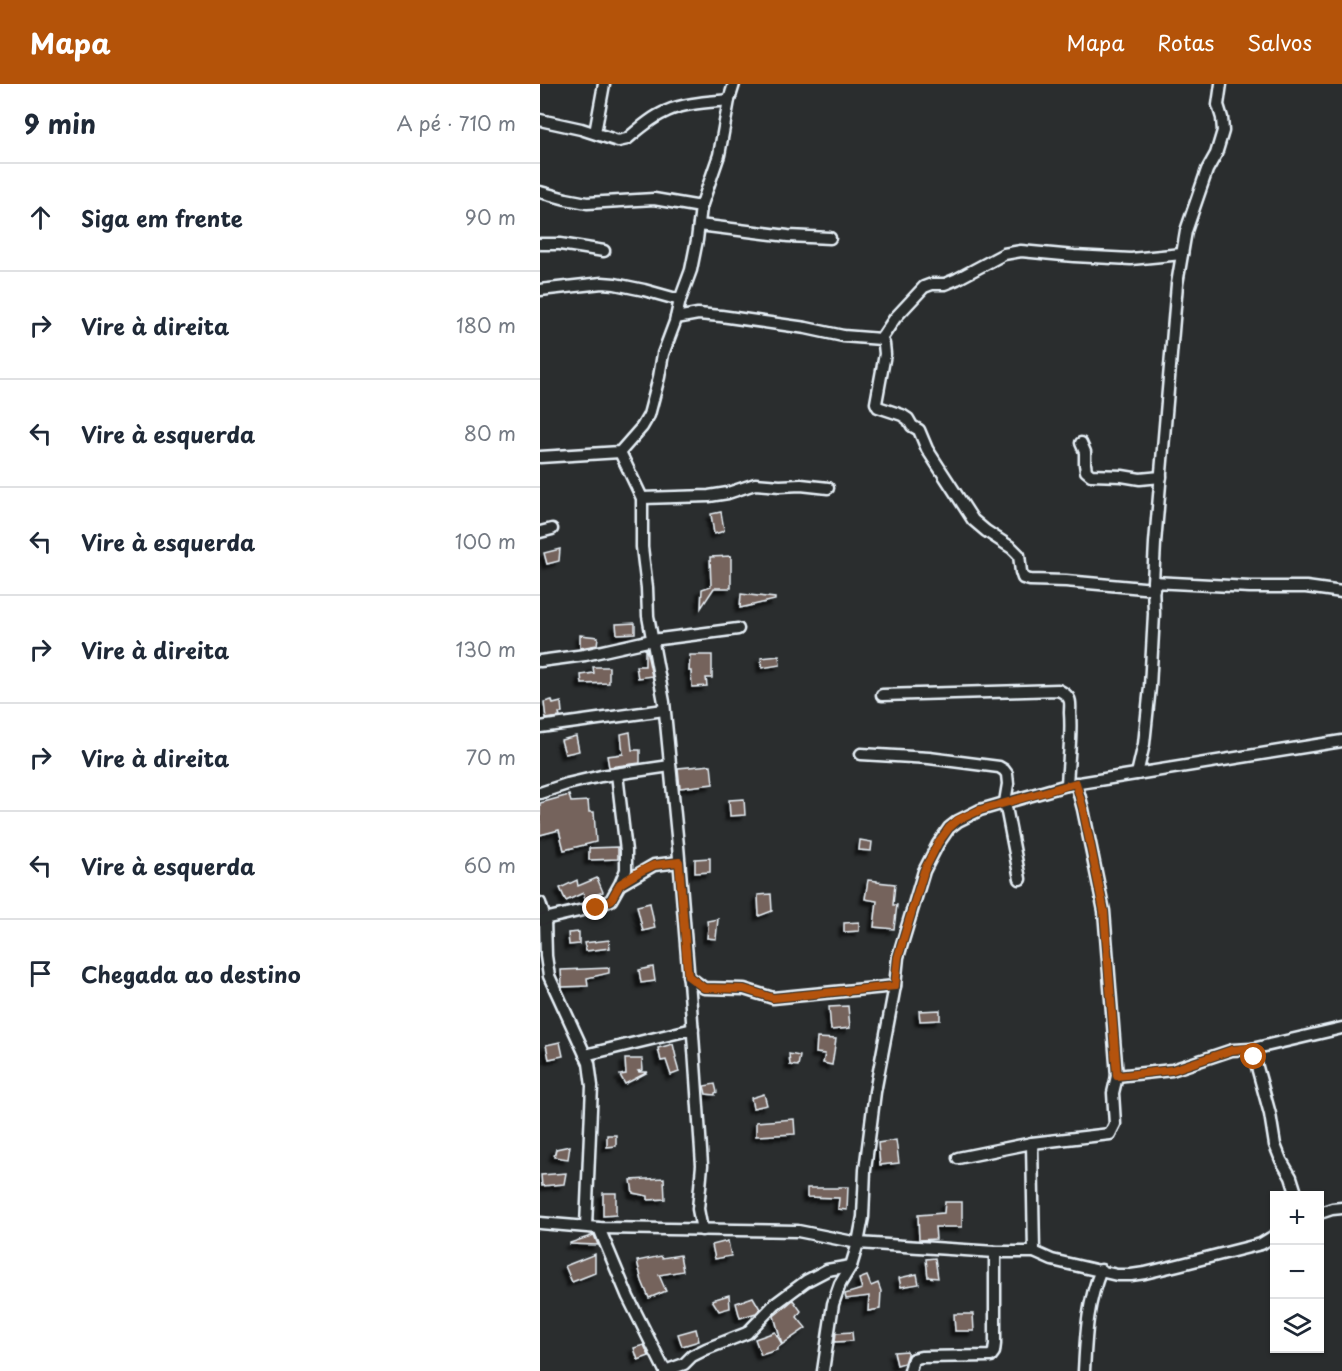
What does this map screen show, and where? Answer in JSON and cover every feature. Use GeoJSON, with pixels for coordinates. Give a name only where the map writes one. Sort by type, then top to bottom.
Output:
{"type":"FeatureCollection","features":[{"type":"Feature","properties":{"kind":"street"},"geometry":{"type":"LineString","coordinates":[[595,134],[604,84]]}},
{"type":"Feature","properties":{"kind":"street"},"geometry":{"type":"LineString","coordinates":[[540,457],[620,452],[642,427],[649,415],[663,354],[691,270],[701,207],[719,156],[734,84]]}},
{"type":"Feature","properties":{"kind":"street"},"geometry":{"type":"LineString","coordinates":[[1137,774],[1144,744],[1149,699],[1155,614],[1155,543],[1177,284],[1186,231],[1207,170],[1221,141],[1222,118],[1218,105],[1221,84]]}},
{"type":"Feature","properties":{"kind":"street"},"geometry":{"type":"LineString","coordinates":[[540,120],[622,141],[668,110],[698,103],[729,100]]}},
{"type":"Feature","properties":{"kind":"street"},"geometry":{"type":"LineString","coordinates":[[540,192],[566,200],[587,203],[654,199],[701,207]]}},
{"type":"Feature","properties":{"kind":"street"},"geometry":{"type":"LineString","coordinates":[[699,225],[788,236],[830,238]]}},
{"type":"Feature","properties":{"kind":"street"},"geometry":{"type":"LineString","coordinates":[[540,244],[560,244],[604,251]]}},
{"type":"Feature","properties":{"kind":"street"},"geometry":{"type":"LineString","coordinates":[[881,339],[895,318],[924,287],[932,284],[945,284],[1004,254],[1021,251],[1131,259],[1182,254]]}},
{"type":"Feature","properties":{"kind":"street"},"geometry":{"type":"LineString","coordinates":[[540,290],[602,283],[644,290],[680,300]]}},
{"type":"Feature","properties":{"kind":"street"},"geometry":{"type":"LineString","coordinates":[[676,318],[698,314],[721,316],[806,327],[843,336],[881,339]]}},
{"type":"Feature","properties":{"kind":"street"},"geometry":{"type":"LineString","coordinates":[[881,339],[885,354],[876,402],[878,407],[902,415],[919,430],[927,449],[973,520],[1019,555],[1023,578],[1154,586],[1306,587],[1342,592]]}},
{"type":"Feature","properties":{"kind":"street"},"geometry":{"type":"LineString","coordinates":[[1081,443],[1085,452],[1086,471],[1091,475],[1140,479],[1161,477]]}},
{"type":"Feature","properties":{"kind":"street"},"geometry":{"type":"LineString","coordinates":[[620,452],[642,498],[642,547],[648,616],[664,710],[693,1029],[702,1165],[698,1209],[702,1230]]}},
{"type":"Feature","properties":{"kind":"street"},"geometry":{"type":"LineString","coordinates":[[642,498],[709,496],[728,493],[755,484],[828,488]]}},
{"type":"Feature","properties":{"kind":"street"},"geometry":{"type":"LineString","coordinates":[[540,532],[552,529]]}},
{"type":"Feature","properties":{"kind":"street"},"geometry":{"type":"LineString","coordinates":[[540,661],[585,655],[652,640],[738,629]]}},
{"type":"Feature","properties":{"kind":"street"},"geometry":{"type":"LineString","coordinates":[[882,695],[1058,690],[1064,693],[1069,698],[1072,784],[1083,809],[1104,911],[1117,1076],[1113,1093],[1116,1124],[1110,1134],[1032,1143],[958,1158]]}},
{"type":"Feature","properties":{"kind":"street"},"geometry":{"type":"LineString","coordinates":[[540,727],[664,710]]}},
{"type":"Feature","properties":{"kind":"street"},"geometry":{"type":"LineString","coordinates":[[823,1371],[833,1304],[840,1284],[851,1266],[863,1217],[865,1170],[874,1103],[898,957],[924,871],[938,843],[949,828],[958,820],[980,810],[1072,784],[1342,741]]}},
{"type":"Feature","properties":{"kind":"street"},"geometry":{"type":"LineString","coordinates":[[861,754],[929,758],[999,767],[1004,770],[1008,784],[1005,802],[1020,879]]}},
{"type":"Feature","properties":{"kind":"street"},"geometry":{"type":"LineString","coordinates":[[540,793],[567,784],[670,766]]}},
{"type":"Feature","properties":{"kind":"street"},"geometry":{"type":"LineString","coordinates":[[543,919],[596,908],[611,900],[620,884],[626,870],[626,851],[617,774]]}},
{"type":"Feature","properties":{"kind":"street"},"geometry":{"type":"LineString","coordinates":[[620,884],[654,865],[679,862]]}},
{"type":"Feature","properties":{"kind":"street"},"geometry":{"type":"LineString","coordinates":[[540,903],[549,976],[591,1072],[586,1226]]}},
{"type":"Feature","properties":{"kind":"street"},"geometry":{"type":"LineString","coordinates":[[688,976],[704,988],[744,989],[773,998],[895,986]]}},
{"type":"Feature","properties":{"kind":"street"},"geometry":{"type":"LineString","coordinates":[[691,1006],[704,988]]}},
{"type":"Feature","properties":{"kind":"street"},"geometry":{"type":"LineString","coordinates":[[1117,1076],[1172,1070],[1232,1050],[1252,1048],[1342,1028]]}},
{"type":"Feature","properties":{"kind":"street"},"geometry":{"type":"LineString","coordinates":[[585,1055],[693,1029]]}},
{"type":"Feature","properties":{"kind":"street"},"geometry":{"type":"LineString","coordinates":[[1252,1048],[1270,1113],[1275,1145],[1295,1191]]}},
{"type":"Feature","properties":{"kind":"street"},"geometry":{"type":"LineString","coordinates":[[1032,1143],[1034,1252]]}},
{"type":"Feature","properties":{"kind":"street"},"geometry":{"type":"LineString","coordinates":[[1324,1212],[1342,1208]]}},
{"type":"Feature","properties":{"kind":"street"},"geometry":{"type":"LineString","coordinates":[[540,1223],[599,1228],[798,1231],[858,1243],[995,1252],[1034,1252],[1052,1260],[1117,1275],[1145,1273],[1261,1244],[1270,1239]]}},
{"type":"Feature","properties":{"kind":"street"},"geometry":{"type":"LineString","coordinates":[[599,1228],[628,1297],[665,1371],[684,1364],[692,1356],[706,1349],[747,1333],[775,1304],[806,1281],[827,1270],[851,1266]]}},
{"type":"Feature","properties":{"kind":"street"},"geometry":{"type":"LineString","coordinates":[[910,1371],[913,1359],[991,1356],[994,1352],[995,1252]]}},
{"type":"Feature","properties":{"kind":"street"},"geometry":{"type":"LineString","coordinates":[[1084,1371],[1085,1336],[1090,1299],[1101,1270]]}},
{"type":"Feature","properties":{"kind":"building"},"geometry":{"type":"Polygon","coordinates":[[[721,512],[724,530],[714,534],[711,514],[721,512]]]}},
{"type":"Feature","properties":{"kind":"building"},"geometry":{"type":"Polygon","coordinates":[[[560,549],[559,561],[547,564],[544,553],[560,549]]]}},
{"type":"Feature","properties":{"kind":"building"},"geometry":{"type":"Polygon","coordinates":[[[731,556],[731,588],[714,588],[701,608],[702,589],[711,586],[710,557],[731,556]]]}},
{"type":"Feature","properties":{"kind":"building"},"geometry":{"type":"Polygon","coordinates":[[[741,594],[775,598],[775,600],[740,608],[741,594]]]}},
{"type":"Feature","properties":{"kind":"building"},"geometry":{"type":"Polygon","coordinates":[[[635,623],[635,633],[617,634],[616,624],[635,623]]]}},
{"type":"Feature","properties":{"kind":"building"},"geometry":{"type":"Polygon","coordinates":[[[580,635],[598,637],[597,645],[580,648],[580,635]]]}},
{"type":"Feature","properties":{"kind":"building"},"geometry":{"type":"Polygon","coordinates":[[[645,649],[652,676],[638,678],[636,666],[645,666],[645,649]]]}},
{"type":"Feature","properties":{"kind":"building"},"geometry":{"type":"Polygon","coordinates":[[[690,655],[712,655],[712,678],[706,678],[707,686],[692,687],[691,671],[689,671],[690,655]]]}},
{"type":"Feature","properties":{"kind":"building"},"geometry":{"type":"Polygon","coordinates":[[[779,656],[780,665],[762,668],[761,658],[779,656]]]}},
{"type":"Feature","properties":{"kind":"building"},"geometry":{"type":"Polygon","coordinates":[[[593,667],[609,667],[609,683],[582,684],[581,675],[594,673],[593,667]]]}},
{"type":"Feature","properties":{"kind":"building"},"geometry":{"type":"Polygon","coordinates":[[[552,700],[553,704],[561,702],[562,713],[559,713],[560,717],[546,719],[544,702],[552,700]]]}},
{"type":"Feature","properties":{"kind":"building"},"geometry":{"type":"Polygon","coordinates":[[[630,732],[632,750],[640,750],[640,763],[609,767],[607,756],[623,754],[621,734],[630,732]]]}},
{"type":"Feature","properties":{"kind":"building"},"geometry":{"type":"Polygon","coordinates":[[[576,736],[579,751],[565,754],[561,740],[576,736]]]}},
{"type":"Feature","properties":{"kind":"building"},"geometry":{"type":"Polygon","coordinates":[[[711,765],[713,784],[680,788],[678,768],[711,765]]]}},
{"type":"Feature","properties":{"kind":"building"},"geometry":{"type":"Polygon","coordinates":[[[569,795],[571,802],[588,801],[589,812],[594,812],[596,842],[564,850],[559,830],[540,835],[540,803],[569,795]]]}},
{"type":"Feature","properties":{"kind":"building"},"geometry":{"type":"Polygon","coordinates":[[[744,799],[745,815],[730,816],[729,800],[744,799]]]}},
{"type":"Feature","properties":{"kind":"building"},"geometry":{"type":"Polygon","coordinates":[[[860,840],[872,842],[871,851],[859,850],[860,840]]]}},
{"type":"Feature","properties":{"kind":"building"},"geometry":{"type":"Polygon","coordinates":[[[618,847],[618,859],[589,860],[589,848],[618,847]]]}},
{"type":"Feature","properties":{"kind":"building"},"geometry":{"type":"Polygon","coordinates":[[[710,858],[710,872],[695,873],[695,859],[710,858]]]}},
{"type":"Feature","properties":{"kind":"building"},"geometry":{"type":"Polygon","coordinates":[[[597,878],[603,892],[585,899],[583,893],[566,901],[560,888],[577,880],[578,886],[597,878]]]}},
{"type":"Feature","properties":{"kind":"building"},"geometry":{"type":"Polygon","coordinates":[[[868,880],[895,884],[893,905],[897,905],[894,929],[874,927],[877,901],[865,899],[868,880]]]}},
{"type":"Feature","properties":{"kind":"building"},"geometry":{"type":"Polygon","coordinates":[[[771,894],[772,911],[759,916],[758,895],[771,894]]]}},
{"type":"Feature","properties":{"kind":"building"},"geometry":{"type":"Polygon","coordinates":[[[650,903],[655,928],[643,931],[637,906],[650,903]]]}},
{"type":"Feature","properties":{"kind":"building"},"geometry":{"type":"Polygon","coordinates":[[[718,919],[716,939],[707,938],[707,921],[718,919]]]}},
{"type":"Feature","properties":{"kind":"building"},"geometry":{"type":"Polygon","coordinates":[[[859,922],[859,931],[844,932],[844,923],[859,922]]]}},
{"type":"Feature","properties":{"kind":"building"},"geometry":{"type":"Polygon","coordinates":[[[579,932],[579,944],[569,945],[568,933],[579,932]]]}},
{"type":"Feature","properties":{"kind":"building"},"geometry":{"type":"Polygon","coordinates":[[[609,940],[610,948],[586,951],[584,943],[609,940]]]}},
{"type":"Feature","properties":{"kind":"building"},"geometry":{"type":"Polygon","coordinates":[[[653,967],[655,981],[641,983],[639,970],[653,967]]]}},
{"type":"Feature","properties":{"kind":"building"},"geometry":{"type":"Polygon","coordinates":[[[609,968],[609,973],[587,978],[588,986],[562,987],[561,970],[609,968]]]}},
{"type":"Feature","properties":{"kind":"building"},"geometry":{"type":"Polygon","coordinates":[[[848,1006],[850,1028],[831,1030],[829,1007],[848,1006]]]}},
{"type":"Feature","properties":{"kind":"building"},"geometry":{"type":"Polygon","coordinates":[[[940,1010],[940,1020],[920,1021],[919,1011],[940,1010]]]}},
{"type":"Feature","properties":{"kind":"building"},"geometry":{"type":"Polygon","coordinates":[[[817,1038],[836,1039],[832,1065],[823,1063],[825,1054],[816,1053],[817,1038]]]}},
{"type":"Feature","properties":{"kind":"building"},"geometry":{"type":"Polygon","coordinates":[[[560,1042],[563,1056],[549,1059],[546,1045],[560,1042]]]}},
{"type":"Feature","properties":{"kind":"building"},"geometry":{"type":"Polygon","coordinates":[[[673,1044],[679,1072],[671,1075],[666,1060],[661,1061],[658,1048],[673,1044]]]}},
{"type":"Feature","properties":{"kind":"building"},"geometry":{"type":"Polygon","coordinates":[[[789,1054],[800,1056],[798,1066],[790,1065],[789,1054]]]}},
{"type":"Feature","properties":{"kind":"building"},"geometry":{"type":"Polygon","coordinates":[[[625,1059],[642,1059],[643,1070],[638,1071],[648,1072],[625,1084],[620,1075],[626,1074],[625,1059]]]}},
{"type":"Feature","properties":{"kind":"building"},"geometry":{"type":"Polygon","coordinates":[[[715,1084],[717,1092],[715,1095],[706,1094],[704,1086],[715,1084]]]}},
{"type":"Feature","properties":{"kind":"building"},"geometry":{"type":"Polygon","coordinates":[[[764,1094],[767,1105],[753,1108],[751,1098],[764,1094]]]}},
{"type":"Feature","properties":{"kind":"building"},"geometry":{"type":"Polygon","coordinates":[[[794,1119],[795,1134],[756,1136],[756,1122],[794,1119]]]}},
{"type":"Feature","properties":{"kind":"building"},"geometry":{"type":"Polygon","coordinates":[[[607,1135],[616,1135],[616,1146],[607,1147],[607,1135]]]}},
{"type":"Feature","properties":{"kind":"building"},"geometry":{"type":"Polygon","coordinates":[[[896,1140],[899,1163],[880,1165],[878,1143],[896,1140]]]}},
{"type":"Feature","properties":{"kind":"building"},"geometry":{"type":"Polygon","coordinates":[[[570,1146],[568,1159],[554,1157],[556,1149],[570,1146]]]}},
{"type":"Feature","properties":{"kind":"building"},"geometry":{"type":"Polygon","coordinates":[[[566,1173],[564,1184],[542,1186],[541,1175],[566,1173]]]}},
{"type":"Feature","properties":{"kind":"building"},"geometry":{"type":"Polygon","coordinates":[[[664,1178],[665,1199],[648,1200],[648,1196],[633,1193],[631,1180],[664,1178]]]}},
{"type":"Feature","properties":{"kind":"building"},"geometry":{"type":"Polygon","coordinates":[[[848,1187],[847,1210],[838,1209],[839,1198],[807,1197],[807,1188],[848,1187]]]}},
{"type":"Feature","properties":{"kind":"building"},"geometry":{"type":"Polygon","coordinates":[[[603,1193],[616,1193],[616,1215],[603,1216],[603,1193]]]}},
{"type":"Feature","properties":{"kind":"building"},"geometry":{"type":"Polygon","coordinates":[[[945,1202],[962,1202],[962,1227],[935,1227],[936,1239],[919,1240],[918,1215],[944,1213],[945,1202]]]}},
{"type":"Feature","properties":{"kind":"building"},"geometry":{"type":"Polygon","coordinates":[[[594,1235],[598,1245],[570,1244],[570,1243],[594,1235]]]}},
{"type":"Feature","properties":{"kind":"building"},"geometry":{"type":"Polygon","coordinates":[[[728,1241],[731,1256],[715,1259],[712,1245],[728,1241]]]}},
{"type":"Feature","properties":{"kind":"building"},"geometry":{"type":"Polygon","coordinates":[[[595,1254],[595,1273],[572,1282],[565,1266],[595,1254]]]}},
{"type":"Feature","properties":{"kind":"building"},"geometry":{"type":"Polygon","coordinates":[[[680,1255],[683,1271],[659,1275],[666,1291],[649,1298],[637,1261],[680,1255]]]}},
{"type":"Feature","properties":{"kind":"building"},"geometry":{"type":"Polygon","coordinates":[[[935,1258],[938,1278],[928,1277],[926,1259],[935,1258]]]}},
{"type":"Feature","properties":{"kind":"building"},"geometry":{"type":"Polygon","coordinates":[[[917,1274],[919,1284],[901,1287],[899,1278],[917,1274]]]}},
{"type":"Feature","properties":{"kind":"building"},"geometry":{"type":"Polygon","coordinates":[[[867,1276],[871,1286],[878,1283],[881,1291],[880,1309],[868,1311],[869,1296],[846,1299],[845,1294],[862,1289],[859,1279],[867,1276]]]}},
{"type":"Feature","properties":{"kind":"building"},"geometry":{"type":"Polygon","coordinates":[[[729,1295],[730,1308],[719,1311],[712,1300],[729,1295]]]}},
{"type":"Feature","properties":{"kind":"building"},"geometry":{"type":"Polygon","coordinates":[[[753,1297],[760,1309],[756,1313],[740,1318],[736,1303],[753,1297]]]}},
{"type":"Feature","properties":{"kind":"building"},"geometry":{"type":"Polygon","coordinates":[[[793,1300],[801,1311],[797,1317],[806,1328],[777,1350],[761,1355],[755,1339],[775,1332],[782,1344],[774,1316],[793,1300]]]}},
{"type":"Feature","properties":{"kind":"building"},"geometry":{"type":"Polygon","coordinates":[[[954,1314],[973,1314],[974,1331],[955,1331],[954,1314]]]}},
{"type":"Feature","properties":{"kind":"building"},"geometry":{"type":"Polygon","coordinates":[[[696,1329],[699,1341],[682,1346],[678,1334],[696,1329]]]}},
{"type":"Feature","properties":{"kind":"building"},"geometry":{"type":"Polygon","coordinates":[[[852,1332],[853,1341],[835,1342],[836,1333],[852,1332]]]}},
{"type":"Feature","properties":{"kind":"building"},"geometry":{"type":"Polygon","coordinates":[[[644,1345],[649,1356],[638,1360],[634,1348],[644,1345]]]}},
{"type":"Feature","properties":{"kind":"building"},"geometry":{"type":"Polygon","coordinates":[[[907,1351],[904,1363],[897,1365],[894,1352],[907,1351]]]}},
{"type":"Feature","properties":{"kind":"route"},"geometry":{"type":"LineString","coordinates":[[596,908],[611,900],[620,884],[641,871],[654,865],[679,862],[688,976],[704,988],[744,989],[773,998],[895,986],[898,957],[924,871],[938,843],[949,828],[958,820],[980,810],[1076,783],[1104,911],[1117,1076],[1172,1070],[1232,1050],[1252,1048],[1254,1057]]}}]}
